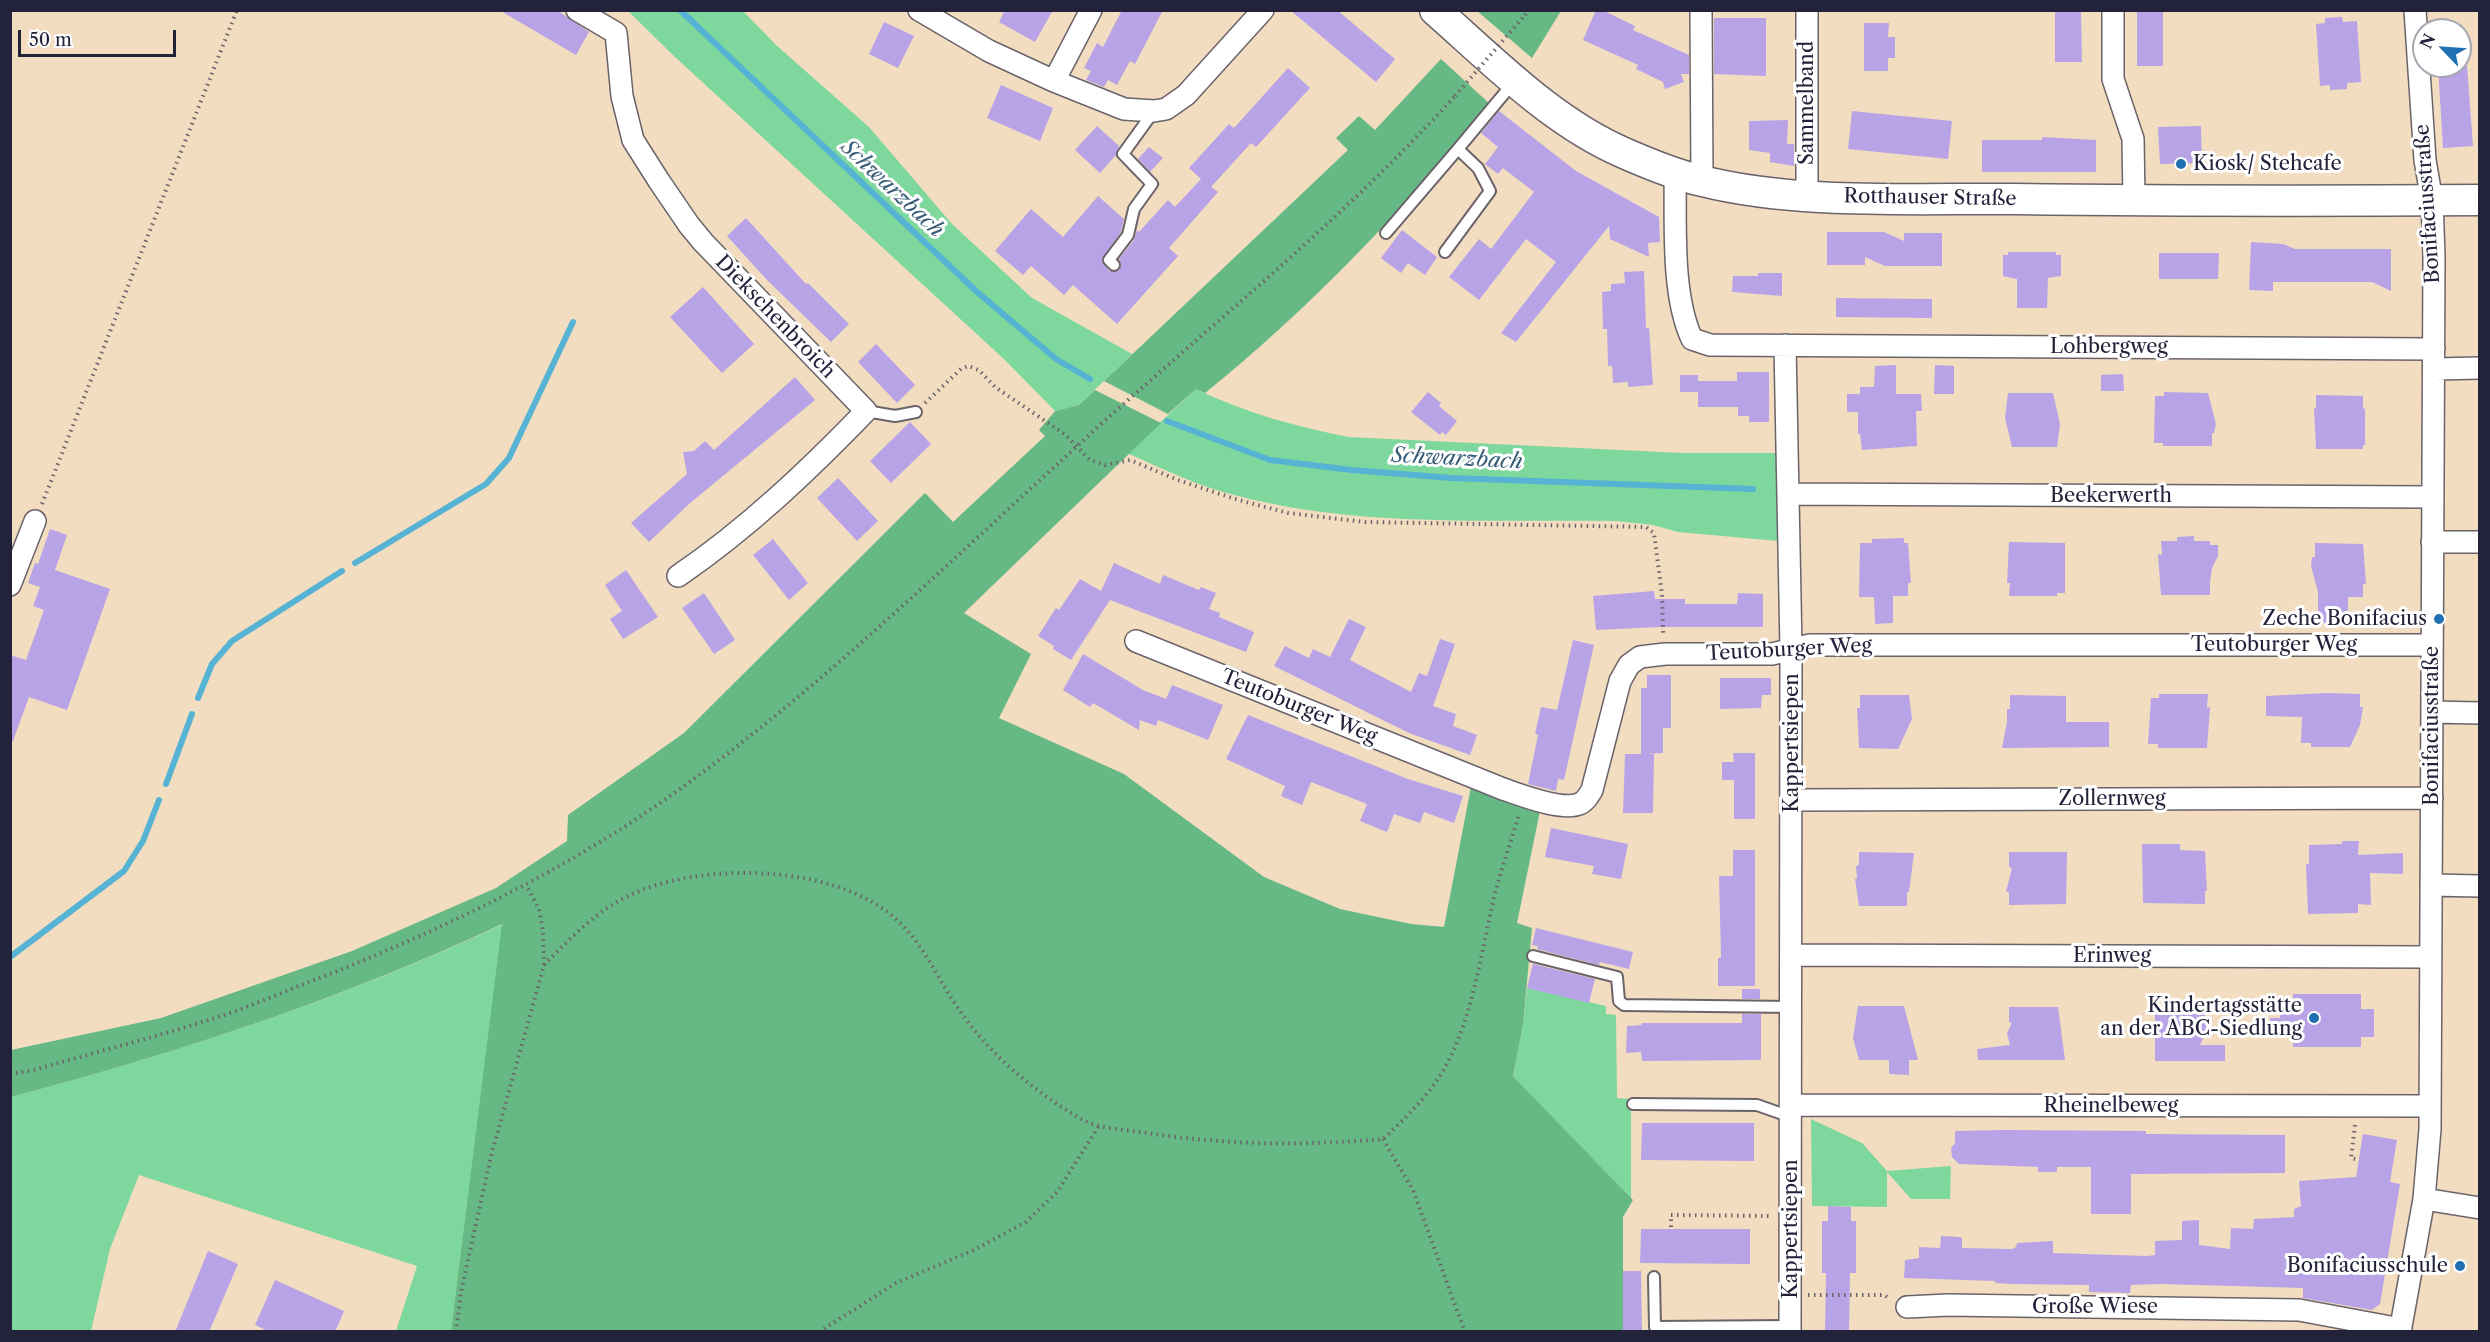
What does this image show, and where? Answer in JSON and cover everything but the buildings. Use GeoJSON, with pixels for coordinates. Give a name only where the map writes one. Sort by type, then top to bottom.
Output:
{"type":"FeatureCollection","features":[{"type":"Feature","properties":{"kind":"main road","name":"Rotthauser Straße"},"geometry":{"type":"LineString","coordinates":[[1435,10],[1515,80],[1569,122],[1622,152],[1689,177],[1807,196],[2134,200],[2480,200]]}},
{"type":"Feature","properties":{"kind":"street","name":"Diekschenbroich"},"geometry":{"type":"LineString","coordinates":[[577,10],[616,33],[622,96],[633,140],[689,225],[738,280],[866,411]]}},
{"type":"Feature","properties":{"kind":"street"},"geometry":{"type":"LineString","coordinates":[[1054,81],[1090,10]]}},
{"type":"Feature","properties":{"kind":"street"},"geometry":{"type":"LineString","coordinates":[[927,13],[989,51],[1054,81],[1124,109],[1155,111],[1166,109],[1186,95],[1263,10]]}},
{"type":"Feature","properties":{"kind":"street"},"geometry":{"type":"LineString","coordinates":[[1701,10],[1679,297],[1684,322],[1692,339],[1710,345],[1785,345]]}},
{"type":"Feature","properties":{"kind":"street","name":"Sammelband"},"geometry":{"type":"LineString","coordinates":[[1807,10],[1807,196]]}},
{"type":"Feature","properties":{"kind":"street"},"geometry":{"type":"LineString","coordinates":[[2113,10],[2113,79],[2133,140],[2134,200]]}},
{"type":"Feature","properties":{"kind":"street","name":"Bonifaciusstraße"},"geometry":{"type":"LineString","coordinates":[[2400,1330],[2424,1199],[2429,1152],[2430,1106],[2434,359],[2432,201],[2425,160],[2415,10]]}},
{"type":"Feature","properties":{"kind":"street","name":"Lohbergweg"},"geometry":{"type":"LineString","coordinates":[[1785,345],[2434,359],[2480,368]]}},
{"type":"Feature","properties":{"kind":"street","name":"Kappertsiepen"},"geometry":{"type":"LineString","coordinates":[[1785,345],[1792,800],[1790,1329]]}},
{"type":"Feature","properties":{"kind":"street"},"geometry":{"type":"LineString","coordinates":[[678,576],[702,560],[772,502],[866,411]]}},
{"type":"Feature","properties":{"kind":"street","name":"Beekerwerth"},"geometry":{"type":"LineString","coordinates":[[1789,494],[2432,497]]}},
{"type":"Feature","properties":{"kind":"street"},"geometry":{"type":"LineString","coordinates":[[12,578],[35,521]]}},
{"type":"Feature","properties":{"kind":"street"},"geometry":{"type":"LineString","coordinates":[[2432,542],[2480,542]]}},
{"type":"Feature","properties":{"kind":"street","name":"Teutoburger Weg"},"geometry":{"type":"LineString","coordinates":[[1136,642],[1483,781],[1524,796],[1565,805],[1580,804],[1592,790],[1620,681],[1629,665],[1640,657],[1665,654],[1772,654],[1810,645],[2432,645]]}},
{"type":"Feature","properties":{"kind":"street"},"geometry":{"type":"LineString","coordinates":[[2432,712],[2480,713]]}},
{"type":"Feature","properties":{"kind":"street","name":"Zollernweg"},"geometry":{"type":"LineString","coordinates":[[1792,800],[2432,798]]}},
{"type":"Feature","properties":{"kind":"street"},"geometry":{"type":"LineString","coordinates":[[2431,885],[2480,886]]}},
{"type":"Feature","properties":{"kind":"street","name":"Erinweg"},"geometry":{"type":"LineString","coordinates":[[1792,955],[2430,957]]}},
{"type":"Feature","properties":{"kind":"street","name":"Rheinelbeweg"},"geometry":{"type":"LineString","coordinates":[[1791,1111],[2430,1106]]}},
{"type":"Feature","properties":{"kind":"street"},"geometry":{"type":"LineString","coordinates":[[2424,1199],[2480,1208]]}},
{"type":"Feature","properties":{"kind":"street","name":"Große Wiese"},"geometry":{"type":"LineString","coordinates":[[1907,1307],[1948,1305],[2299,1310],[2400,1330]]}},
{"type":"Feature","properties":{"kind":"lane"},"geometry":{"type":"LineString","coordinates":[[1386,232],[1515,80]]}},
{"type":"Feature","properties":{"kind":"lane"},"geometry":{"type":"LineString","coordinates":[[1114,265],[1108,260],[1128,235],[1134,209],[1152,184],[1123,154],[1155,111]]}},
{"type":"Feature","properties":{"kind":"lane"},"geometry":{"type":"LineString","coordinates":[[1444,252],[1490,191],[1478,168],[1458,149]]}},
{"type":"Feature","properties":{"kind":"lane"},"geometry":{"type":"LineString","coordinates":[[866,411],[895,416],[916,412]]}},
{"type":"Feature","properties":{"kind":"lane"},"geometry":{"type":"LineString","coordinates":[[1533,956],[1617,977],[1619,1001],[1624,1005],[1791,1007]]}},
{"type":"Feature","properties":{"kind":"lane"},"geometry":{"type":"LineString","coordinates":[[1633,1104],[1757,1105],[1791,1111]]}},
{"type":"Feature","properties":{"kind":"lane"},"geometry":{"type":"LineString","coordinates":[[1654,1277],[1655,1327],[1790,1329]]}},
{"type":"Feature","properties":{"kind":"path"},"geometry":{"type":"LineString","coordinates":[[35,521],[237,10]]}},
{"type":"Feature","properties":{"kind":"path"},"geometry":{"type":"LineString","coordinates":[[10,1074],[34,1070],[223,1015],[375,956],[526,885],[663,801],[751,735],[824,676],[1324,225],[1425,129],[1529,10]]}},
{"type":"Feature","properties":{"kind":"path"},"geometry":{"type":"LineString","coordinates":[[916,412],[961,369],[968,366],[979,370],[995,387],[1066,435],[1090,460],[1105,465],[1130,460],[1178,480],[1235,499],[1288,513],[1365,522],[1646,527],[1654,533],[1662,594],[1665,654]]}},
{"type":"Feature","properties":{"kind":"path"},"geometry":{"type":"LineString","coordinates":[[544,965],[601,912],[628,896],[660,885],[699,875],[740,872],[779,874],[818,882],[848,891],[876,905],[895,918],[918,942],[960,1011],[987,1045],[1017,1074],[1085,1120],[1099,1126],[1179,1138],[1266,1144],[1383,1139],[1417,1107],[1448,1061],[1461,1028],[1480,963],[1494,896],[1524,796]]}},
{"type":"Feature","properties":{"kind":"path"},"geometry":{"type":"LineString","coordinates":[[456,1332],[461,1292],[491,1156],[544,965],[543,930],[539,909],[526,885]]}},
{"type":"Feature","properties":{"kind":"path"},"geometry":{"type":"LineString","coordinates":[[2357,1106],[2351,1158],[2359,1160]]}},
{"type":"Feature","properties":{"kind":"path"},"geometry":{"type":"LineString","coordinates":[[819,1332],[896,1283],[974,1250],[1026,1221],[1056,1192],[1099,1126]]}},
{"type":"Feature","properties":{"kind":"path"},"geometry":{"type":"LineString","coordinates":[[1383,1139],[1413,1190],[1465,1332]]}},
{"type":"Feature","properties":{"kind":"path"},"geometry":{"type":"LineString","coordinates":[[1671,1227],[1671,1215],[1791,1216]]}},
{"type":"Feature","properties":{"kind":"path"},"geometry":{"type":"LineString","coordinates":[[1790,1295],[1884,1295],[1907,1307]]}},
{"type":"Feature","properties":{"kind":"green space"},"geometry":{"type":"Polygon","coordinates":[[[628,11],[743,11],[776,45],[869,127],[952,224],[1032,298],[1132,354],[1079,405],[1055,411],[1005,360],[675,57],[628,11]]]}},
{"type":"Feature","properties":{"kind":"green space"},"geometry":{"type":"Polygon","coordinates":[[[1477,11],[1561,11],[1532,58],[1477,11]]]}},
{"type":"Feature","properties":{"kind":"green space"},"geometry":{"type":"Polygon","coordinates":[[[1441,59],[1491,105],[1390,219],[1319,292],[1205,393],[1196,389],[1168,414],[1104,381],[1348,150],[1336,138],[1359,116],[1375,130],[1441,59]]]}},
{"type":"Feature","properties":{"kind":"green space"},"geometry":{"type":"Polygon","coordinates":[[[1196,389],[1271,418],[1348,437],[1683,453],[1778,453],[1778,541],[1678,532],[1653,525],[1616,521],[1426,520],[1331,513],[1284,506],[1210,488],[1127,453],[1196,389]]]}},
{"type":"Feature","properties":{"kind":"green space"},"geometry":{"type":"Polygon","coordinates":[[[1095,390],[1161,423],[964,613],[1031,654],[999,718],[1124,774],[1264,877],[1340,909],[1411,924],[1444,927],[1471,787],[1508,802],[1540,811],[1517,923],[1532,928],[1523,1025],[1513,1076],[1633,1200],[1623,1217],[1623,1331],[451,1331],[502,924],[383,976],[260,1022],[136,1062],[11,1097],[11,1050],[161,1018],[352,951],[496,888],[567,841],[568,815],[684,733],[925,493],[953,522],[1045,436],[1039,430],[1055,411],[1079,405],[1095,390]]]}},
{"type":"Feature","properties":{"kind":"green space"},"geometry":{"type":"Polygon","coordinates":[[[503,924],[451,1331],[396,1331],[417,1266],[139,1175],[110,1249],[91,1331],[11,1332],[11,1097],[136,1062],[261,1022],[383,976],[503,924]]]}},
{"type":"Feature","properties":{"kind":"green space"},"geometry":{"type":"Polygon","coordinates":[[[1527,988],[1606,1006],[1606,1014],[1616,1015],[1617,1098],[1631,1099],[1631,1198],[1513,1076],[1523,1025],[1527,988]]]}},
{"type":"Feature","properties":{"kind":"green space"},"geometry":{"type":"Polygon","coordinates":[[[1811,1119],[1862,1143],[1887,1171],[1951,1166],[1950,1199],[1911,1199],[1887,1172],[1887,1207],[1812,1206],[1811,1119]]]}},
{"type":"Feature","properties":{"kind":"waterway","name":"Schwarzbach"},"geometry":{"type":"LineString","coordinates":[[680,10],[976,291],[1056,359],[1090,379]]}},
{"type":"Feature","properties":{"kind":"waterway"},"geometry":{"type":"LineString","coordinates":[[355,563],[486,484],[509,458],[573,322]]}},
{"type":"Feature","properties":{"kind":"waterway","name":"Schwarzbach"},"geometry":{"type":"LineString","coordinates":[[1167,421],[1270,460],[1352,470],[1451,478],[1753,489]]}},
{"type":"Feature","properties":{"kind":"waterway"},"geometry":{"type":"LineString","coordinates":[[198,698],[212,664],[232,641],[342,571]]}},
{"type":"Feature","properties":{"kind":"waterway"},"geometry":{"type":"LineString","coordinates":[[166,784],[192,714]]}},
{"type":"Feature","properties":{"kind":"waterway"},"geometry":{"type":"LineString","coordinates":[[10,957],[124,871],[143,841],[159,800]]}},
{"type":"Feature","properties":{"kind":"place","name":"Kiosk/ Stehcafe"},"geometry":{"type":"Point","coordinates":[2181,164]}},
{"type":"Feature","properties":{"kind":"place","name":"Zeche Bonifacius"},"geometry":{"type":"Point","coordinates":[2439,619]}},
{"type":"Feature","properties":{"kind":"place","name":"Kindertagsstätte an der ABC-Siedlung"},"geometry":{"type":"Point","coordinates":[2314,1018]}},
{"type":"Feature","properties":{"kind":"place","name":"Bonifaciusschule"},"geometry":{"type":"Point","coordinates":[2460,1266]}}]}
